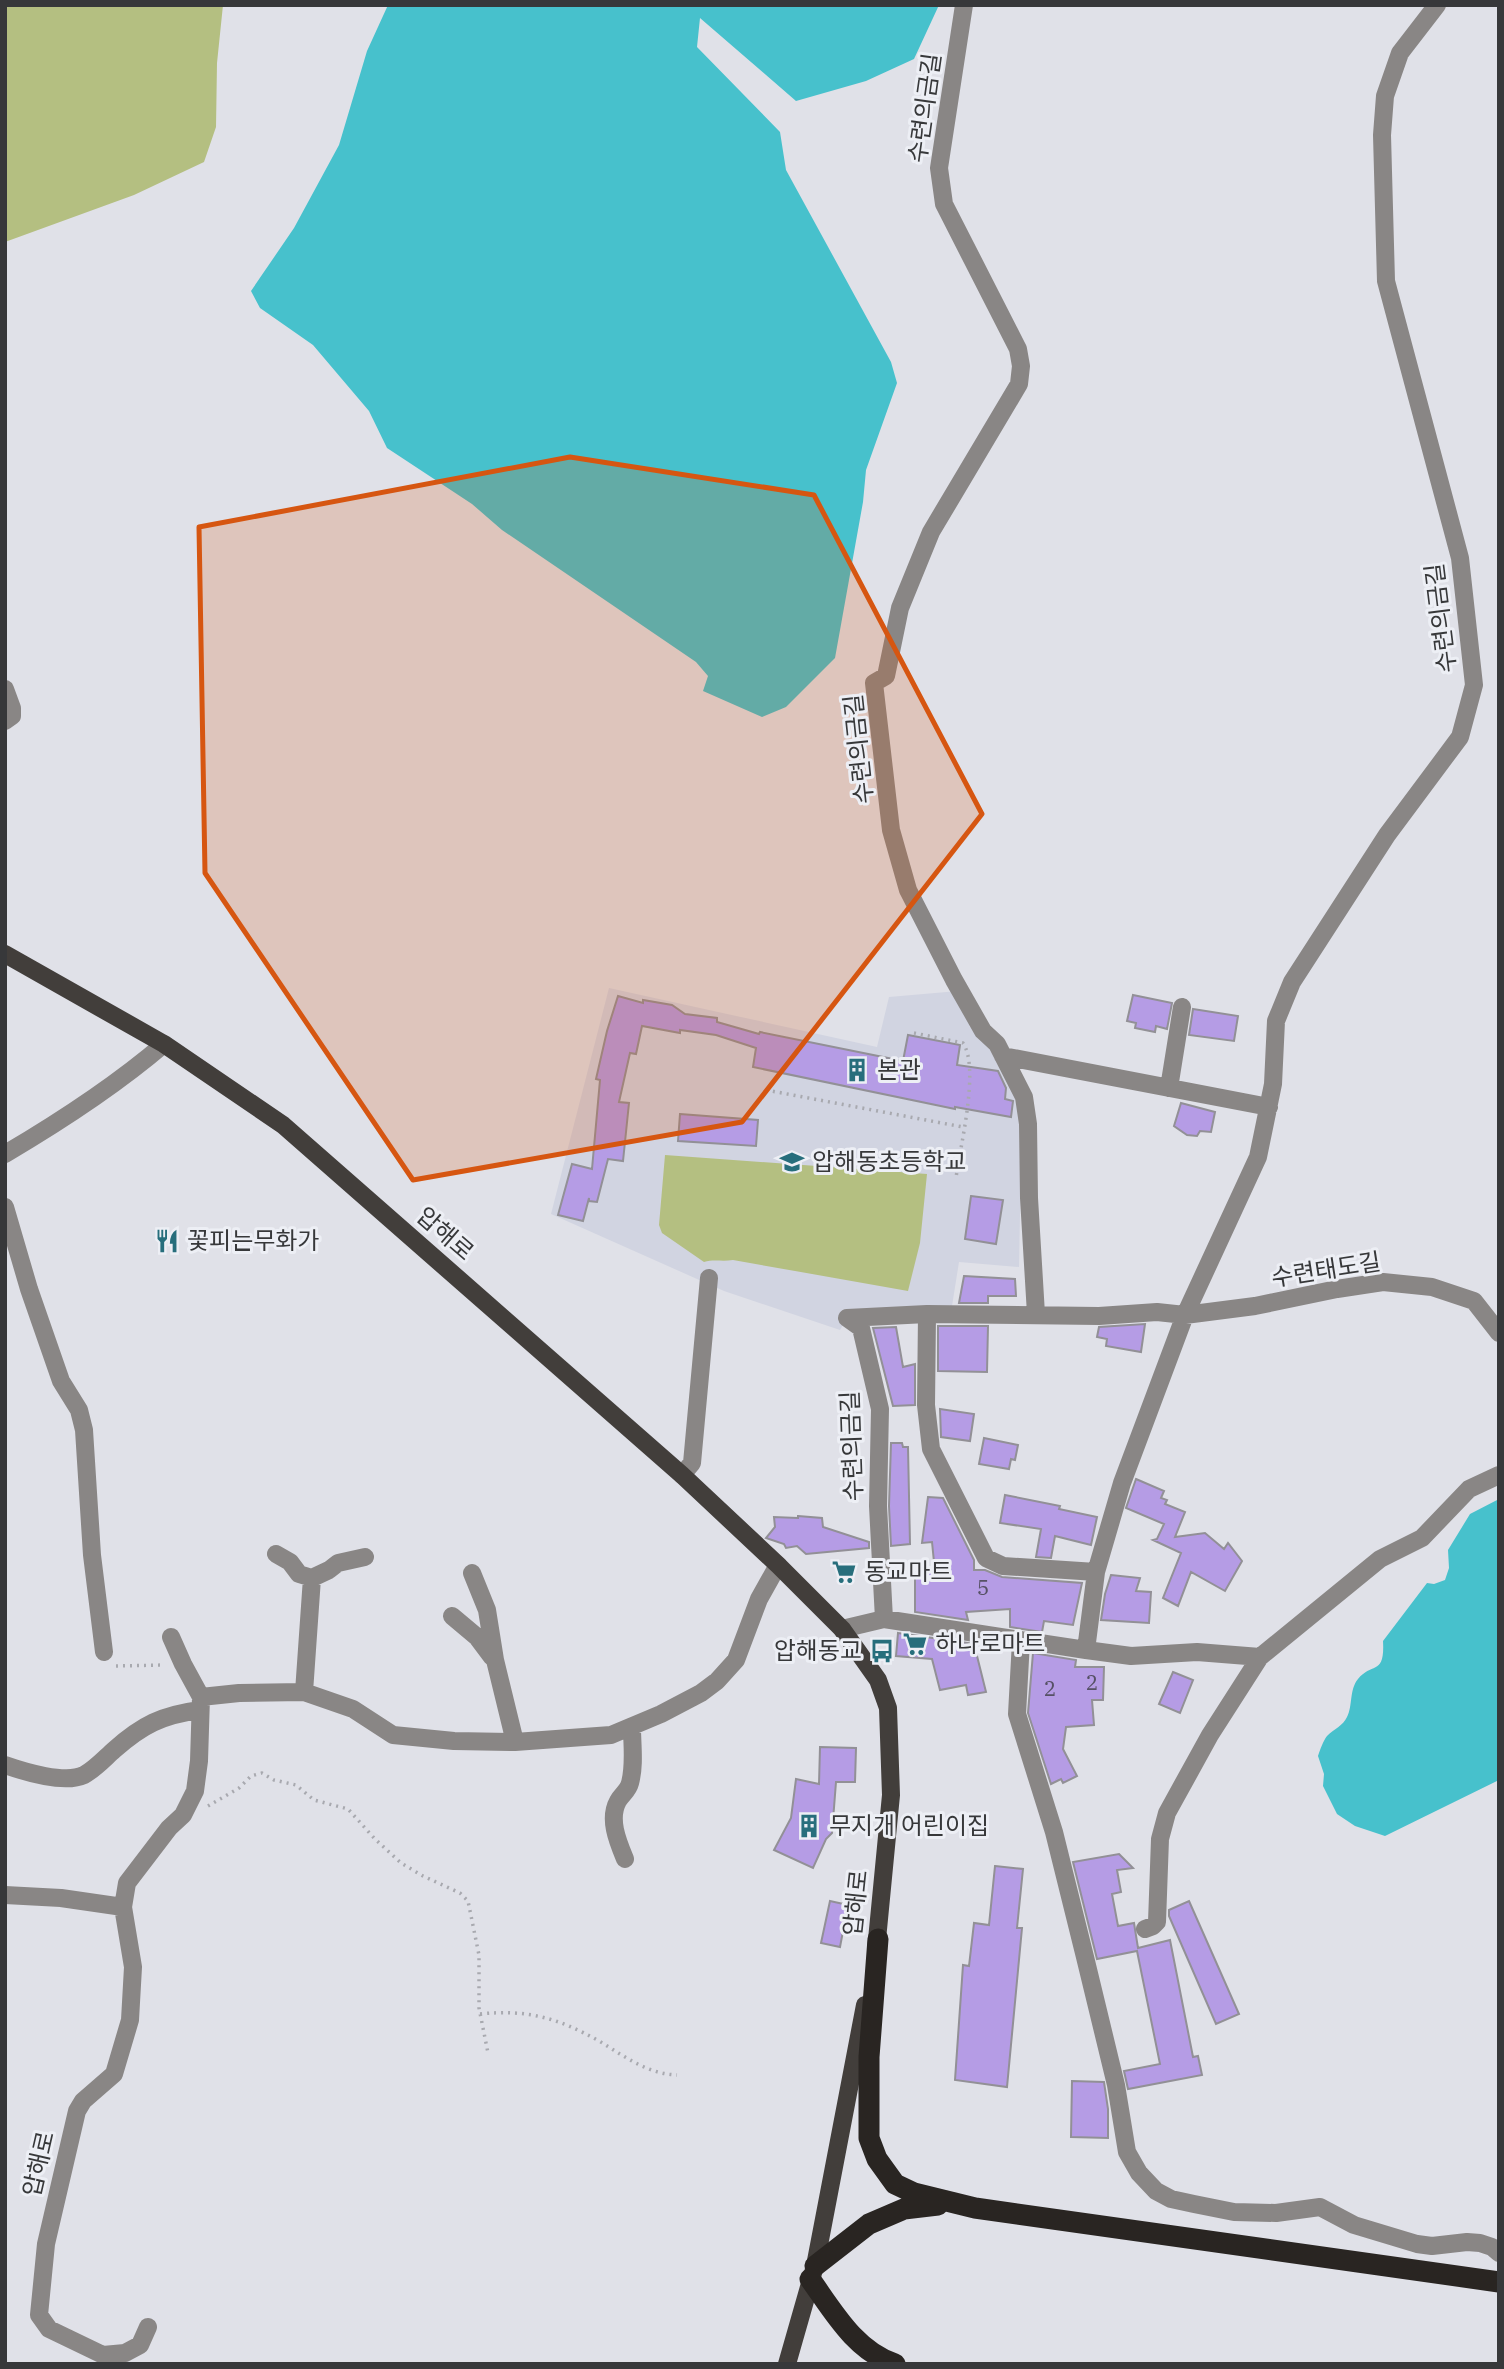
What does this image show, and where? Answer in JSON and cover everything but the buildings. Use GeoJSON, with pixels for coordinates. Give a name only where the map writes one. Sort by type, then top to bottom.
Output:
{"type":"FeatureCollection","features":[{"type":"Feature","properties":{"kind":"highway"},"geometry":{"type":"LineString","coordinates":[[878,1939],[869,2057],[869,2138],[877,2160],[895,2184],[914,2193],[975,2208]]}},
{"type":"Feature","properties":{"kind":"highway"},"geometry":{"type":"LineString","coordinates":[[895,2364],[882,2360],[860,2343],[839,2320],[813,2273],[869,2224],[904,2209],[941,2205],[975,2208],[1499,2282]]}},
{"type":"Feature","properties":{"kind":"main road","name":"압해로"},"geometry":{"type":"LineString","coordinates":[[5,954],[164,1044],[283,1125],[682,1475],[842,1629],[878,1680],[888,1708],[891,1795],[878,1939],[813,2273],[787,2364]]}},
{"type":"Feature","properties":{"kind":"street","name":"수련의금길"},"geometry":{"type":"LineString","coordinates":[[964,5],[939,168],[944,204],[1018,349],[1021,366],[1019,384],[931,532],[901,608],[886,676],[874,683],[891,830],[908,890],[983,1031],[997,1044],[1024,1097],[1028,1124],[1029,1198],[1036,1314]]}},
{"type":"Feature","properties":{"kind":"street","name":"수련의금길"},"geometry":{"type":"LineString","coordinates":[[1086,1650],[1096,1572],[1122,1483],[1185,1315],[1258,1157],[1273,1084],[1276,1021],[1292,982],[1387,835],[1460,737],[1474,685],[1460,558],[1386,281],[1382,135],[1385,96],[1400,53],[1437,5]]}},
{"type":"Feature","properties":{"kind":"street"},"geometry":{"type":"LineString","coordinates":[[5,689],[12,716],[5,721]]}},
{"type":"Feature","properties":{"kind":"street"},"geometry":{"type":"LineString","coordinates":[[1169,1088],[1182,1007]]}},
{"type":"Feature","properties":{"kind":"street"},"geometry":{"type":"LineString","coordinates":[[5,1154],[74,1112],[135,1069],[164,1044]]}},
{"type":"Feature","properties":{"kind":"street"},"geometry":{"type":"LineString","coordinates":[[1003,1056],[1269,1107]]}},
{"type":"Feature","properties":{"kind":"street"},"geometry":{"type":"LineString","coordinates":[[5,1207],[29,1289],[61,1381],[79,1410],[84,1430],[92,1555],[104,1652]]}},
{"type":"Feature","properties":{"kind":"street"},"geometry":{"type":"LineString","coordinates":[[682,1475],[692,1463],[709,1278]]}},
{"type":"Feature","properties":{"kind":"street","name":"수련태도길"},"geometry":{"type":"LineString","coordinates":[[1185,1315],[1255,1306],[1383,1282],[1432,1287],[1474,1301],[1499,1333]]}},
{"type":"Feature","properties":{"kind":"street","name":"수련의금길"},"geometry":{"type":"LineString","coordinates":[[884,1619],[878,1506],[880,1409],[862,1328],[847,1318],[927,1314],[1098,1316],[1157,1312],[1185,1315]]}},
{"type":"Feature","properties":{"kind":"street"},"geometry":{"type":"LineString","coordinates":[[927,1314],[926,1405],[931,1449],[986,1558],[1003,1566],[1096,1572]]}},
{"type":"Feature","properties":{"kind":"street"},"geometry":{"type":"LineString","coordinates":[[1145,1929],[1157,1922],[1160,1839],[1170,1804],[1210,1735],[1261,1657],[1380,1559],[1422,1538],[1469,1489],[1499,1475]]}},
{"type":"Feature","properties":{"kind":"street"},"geometry":{"type":"LineString","coordinates":[[276,1554],[290,1562],[299,1574],[312,1578],[338,1563],[365,1557]]}},
{"type":"Feature","properties":{"kind":"street"},"geometry":{"type":"LineString","coordinates":[[5,1765],[61,1779],[84,1775],[131,1735],[157,1719],[239,1693],[304,1692],[353,1709],[393,1735],[454,1741],[515,1742],[611,1735],[701,1693],[717,1681],[736,1660],[759,1600],[778,1565]]}},
{"type":"Feature","properties":{"kind":"street"},"geometry":{"type":"LineString","coordinates":[[472,1573],[487,1610],[495,1660],[515,1742]]}},
{"type":"Feature","properties":{"kind":"street"},"geometry":{"type":"LineString","coordinates":[[304,1692],[312,1578]]}},
{"type":"Feature","properties":{"kind":"street"},"geometry":{"type":"LineString","coordinates":[[452,1616],[477,1637],[495,1660]]}},
{"type":"Feature","properties":{"kind":"street"},"geometry":{"type":"LineString","coordinates":[[842,1629],[884,1619],[1130,1656],[1197,1651],[1261,1657]]}},
{"type":"Feature","properties":{"kind":"street","name":"압해로"},"geometry":{"type":"LineString","coordinates":[[148,2327],[140,2345],[125,2353],[103,2355],[49,2329],[39,2315],[46,2244],[77,2111],[83,2101],[114,2074],[130,2020],[133,1967],[123,1907],[127,1883],[169,1828],[183,1815],[195,1791],[201,1703],[171,1637]]}},
{"type":"Feature","properties":{"kind":"street"},"geometry":{"type":"LineString","coordinates":[[1021,1641],[1017,1714],[1054,1832],[1116,2085],[1127,2152],[1139,2173],[1156,2191],[1171,2199],[1234,2212],[1276,2213],[1320,2207],[1354,2225],[1417,2244],[1432,2246],[1467,2242],[1492,2247],[1499,2253]]}},
{"type":"Feature","properties":{"kind":"street"},"geometry":{"type":"LineString","coordinates":[[625,1859],[616,1838],[615,1814],[618,1800],[628,1790],[631,1779],[632,1727]]}},
{"type":"Feature","properties":{"kind":"street"},"geometry":{"type":"LineString","coordinates":[[5,1895],[61,1898],[123,1907]]}},
{"type":"Feature","properties":{"kind":"path"},"geometry":{"type":"LineString","coordinates":[[914,1033],[963,1043],[967,1048],[971,1081],[956,1178]]}},
{"type":"Feature","properties":{"kind":"path"},"geometry":{"type":"LineString","coordinates":[[766,1090],[964,1126]]}},
{"type":"Feature","properties":{"kind":"path"},"geometry":{"type":"LineString","coordinates":[[104,1652],[114,1667],[183,1664]]}},
{"type":"Feature","properties":{"kind":"path"},"geometry":{"type":"LineString","coordinates":[[183,1815],[201,1810],[239,1788],[251,1776],[262,1773],[274,1780],[296,1785],[314,1800],[348,1809],[401,1863],[460,1893],[468,1901],[479,1955],[480,2014],[488,2053]]}},
{"type":"Feature","properties":{"kind":"path"},"geometry":{"type":"LineString","coordinates":[[480,2014],[522,2012],[548,2017],[653,2071],[677,2076]]}},
{"type":"Feature","properties":{"kind":"highlighted area"},"geometry":{"type":"Polygon","coordinates":[[[570,457],[814,495],[982,814],[742,1122],[413,1180],[205,873],[199,527],[570,457]]]}},
{"type":"Feature","properties":{"kind":"shaded area","name":"압해동초등학교"},"geometry":{"type":"Polygon","coordinates":[[[609,988],[877,1047],[889,997],[958,991],[1004,1054],[1022,1110],[1019,1267],[959,1262],[952,1306],[851,1311],[840,1330],[724,1291],[551,1214],[609,988]]]}},
{"type":"Feature","properties":{"kind":"green space"},"geometry":{"type":"Polygon","coordinates":[[[5,5],[223,5],[217,63],[216,127],[204,162],[134,195],[5,242],[5,5]]]}},
{"type":"Feature","properties":{"kind":"green space"},"geometry":{"type":"Polygon","coordinates":[[[665,1155],[927,1174],[920,1243],[908,1291],[733,1260],[704,1262],[662,1233],[659,1225],[665,1155]]]}},
{"type":"Feature","properties":{"kind":"water"},"geometry":{"type":"Polygon","coordinates":[[[388,5],[939,5],[914,59],[866,81],[796,101],[700,18],[697,47],[780,132],[786,170],[891,362],[897,383],[866,470],[863,502],[835,658],[786,707],[762,717],[703,691],[708,676],[696,662],[502,530],[472,504],[387,448],[369,411],[313,345],[260,308],[251,291],[294,228],[339,145],[367,51],[388,5]]]}},
{"type":"Feature","properties":{"kind":"water"},"geometry":{"type":"Polygon","coordinates":[[[1499,1499],[1499,1780],[1385,1836],[1355,1826],[1337,1814],[1323,1786],[1324,1774],[1318,1756],[1323,1743],[1347,1717],[1353,1688],[1358,1679],[1380,1664],[1383,1641],[1427,1583],[1434,1584],[1445,1580],[1449,1568],[1448,1550],[1470,1514],[1499,1499]]]}},
{"type":"Feature","properties":{"kind":"place","name":"본관"},"geometry":{"type":"Point","coordinates":[857,1070]}},
{"type":"Feature","properties":{"kind":"place","name":"압해동초등학교"},"geometry":{"type":"Point","coordinates":[792,1162]}},
{"type":"Feature","properties":{"kind":"place","name":"꽃피는무화가"},"geometry":{"type":"Point","coordinates":[167,1241]}},
{"type":"Feature","properties":{"kind":"place","name":"동교마트"},"geometry":{"type":"Point","coordinates":[844,1572]}},
{"type":"Feature","properties":{"kind":"place","name":"하나로마트"},"geometry":{"type":"Point","coordinates":[915,1644]}},
{"type":"Feature","properties":{"kind":"place","name":"압해동교"},"geometry":{"type":"Point","coordinates":[882,1651]}},
{"type":"Feature","properties":{"kind":"place","name":"무지개 어린이집"},"geometry":{"type":"Point","coordinates":[809,1826]}}]}
